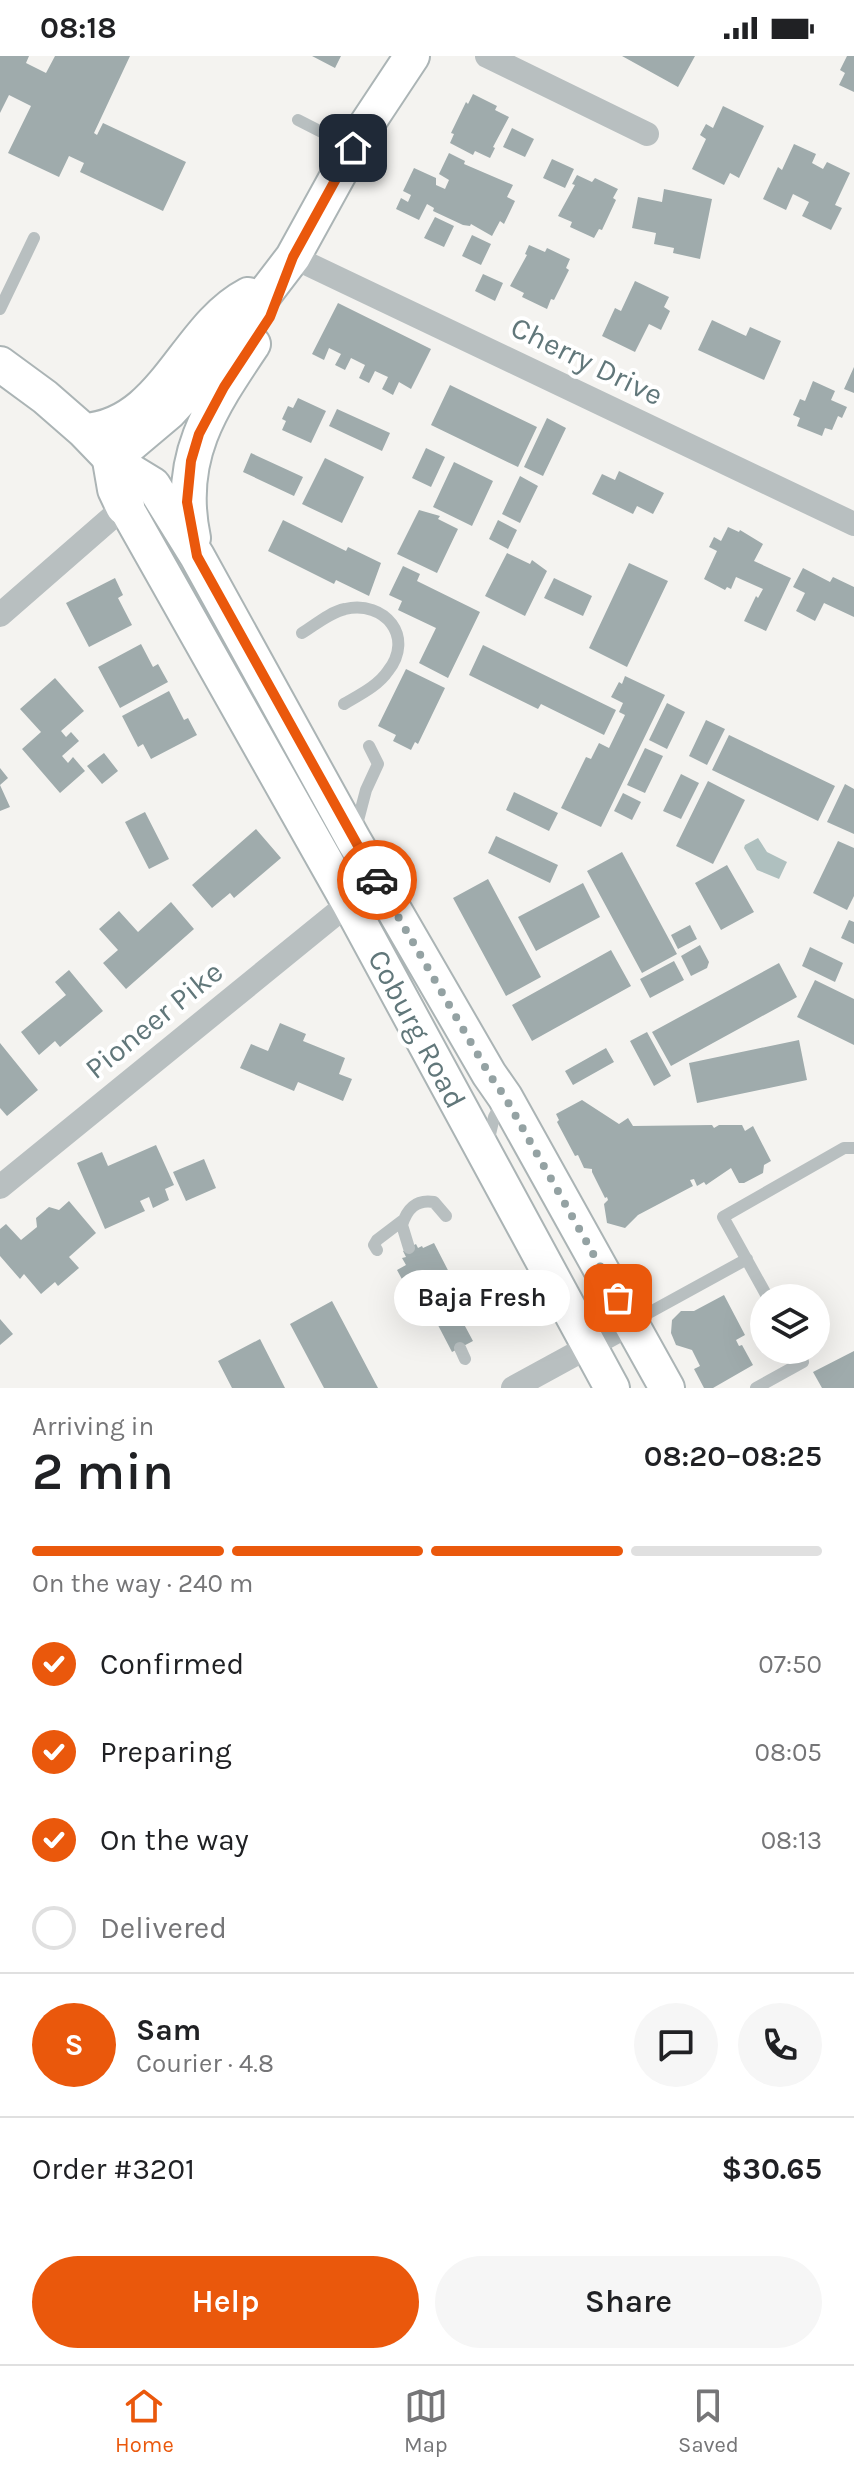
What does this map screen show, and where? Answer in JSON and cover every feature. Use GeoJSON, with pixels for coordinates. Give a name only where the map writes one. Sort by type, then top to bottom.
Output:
{"type":"FeatureCollection","features":[{"type":"Feature","properties":{"kind":"main road"},"geometry":{"type":"LineString","coordinates":[[112,460],[185,395],[283,269],[353,148],[412,56]]}},
{"type":"Feature","properties":{"kind":"main road"},"geometry":{"type":"LineString","coordinates":[[84,431],[105,428],[127,417],[158,390],[226,309],[283,269]]}},
{"type":"Feature","properties":{"kind":"main road"},"geometry":{"type":"LineString","coordinates":[[197,556],[187,502],[194,448],[212,407],[270,317],[283,269]]}},
{"type":"Feature","properties":{"kind":"main road","name":"Coburg Road"},"geometry":{"type":"LineString","coordinates":[[0,364],[45,397],[112,460],[153,485],[197,556],[353,839],[505,1097],[667,1388]]}},
{"type":"Feature","properties":{"kind":"main road","name":"Coburg Road"},"geometry":{"type":"LineString","coordinates":[[112,460],[114,478],[125,506],[349,903],[612,1388]]}},
{"type":"Feature","properties":{"kind":"street"},"geometry":{"type":"LineString","coordinates":[[487,56],[647,134]]}},
{"type":"Feature","properties":{"kind":"street","name":"Cherry Drive"},"geometry":{"type":"LineString","coordinates":[[283,269],[854,524]]}},
{"type":"Feature","properties":{"kind":"street"},"geometry":{"type":"LineString","coordinates":[[0,615],[125,506]]}},
{"type":"Feature","properties":{"kind":"street","name":"Pioneer Pike"},"geometry":{"type":"LineString","coordinates":[[0,1187],[349,903],[379,884]]}},
{"type":"Feature","properties":{"kind":"street"},"geometry":{"type":"LineString","coordinates":[[519,1386],[632,1323]]}},
{"type":"Feature","properties":{"kind":"lane"},"geometry":{"type":"LineString","coordinates":[[298,120],[353,148]]}},
{"type":"Feature","properties":{"kind":"lane"},"geometry":{"type":"LineString","coordinates":[[0,309],[34,238]]}},
{"type":"Feature","properties":{"kind":"lane"},"geometry":{"type":"LineString","coordinates":[[302,633],[339,611],[354,608],[379,612],[397,628],[399,649],[391,668],[378,682],[344,704]]}},
{"type":"Feature","properties":{"kind":"lane"},"geometry":{"type":"LineString","coordinates":[[353,839],[366,790],[378,764],[369,746]]}},
{"type":"Feature","properties":{"kind":"lane"},"geometry":{"type":"LineString","coordinates":[[486,1158],[491,1126],[505,1097]]}},
{"type":"Feature","properties":{"kind":"lane"},"geometry":{"type":"LineString","coordinates":[[760,1284],[723,1217],[844,1148],[854,1148]]}},
{"type":"Feature","properties":{"kind":"lane"},"geometry":{"type":"LineString","coordinates":[[377,1250],[374,1245],[377,1240],[402,1221],[412,1207],[424,1201],[437,1203],[446,1216]]}},
{"type":"Feature","properties":{"kind":"lane"},"geometry":{"type":"LineString","coordinates":[[402,1221],[409,1248]]}},
{"type":"Feature","properties":{"kind":"lane"},"geometry":{"type":"LineString","coordinates":[[632,1323],[747,1259]]}},
{"type":"Feature","properties":{"kind":"lane"},"geometry":{"type":"LineString","coordinates":[[756,1388],[799,1364]]}},
{"type":"Feature","properties":{"kind":"shaded area"},"geometry":{"type":"Polygon","coordinates":[[[758,838],[767,852],[787,862],[779,879],[757,870],[744,848],[758,838]]]}},
{"type":"Feature","properties":{"kind":"building"},"geometry":{"type":"Polygon","coordinates":[[[0,56],[29,56],[26,63],[46,73],[55,56],[130,56],[94,133],[97,135],[103,123],[186,162],[163,211],[80,172],[84,163],[69,156],[59,177],[8,153],[31,106],[9,95],[0,113],[0,56]]]}},
{"type":"Feature","properties":{"kind":"building"},"geometry":{"type":"Polygon","coordinates":[[[312,56],[341,56],[335,68],[312,56]]]}},
{"type":"Feature","properties":{"kind":"building"},"geometry":{"type":"Polygon","coordinates":[[[622,56],[695,56],[678,87],[622,56]]]}},
{"type":"Feature","properties":{"kind":"building"},"geometry":{"type":"Polygon","coordinates":[[[847,56],[854,56],[854,92],[839,85],[845,73],[840,70],[847,56]]]}},
{"type":"Feature","properties":{"kind":"building"},"geometry":{"type":"Polygon","coordinates":[[[473,94],[497,106],[495,110],[509,117],[490,158],[475,151],[473,155],[450,143],[454,134],[451,133],[473,94]]]}},
{"type":"Feature","properties":{"kind":"building"},"geometry":{"type":"Polygon","coordinates":[[[723,106],[764,126],[739,178],[730,173],[724,185],[692,169],[706,139],[700,135],[706,124],[713,128],[723,106]]]}},
{"type":"Feature","properties":{"kind":"building"},"geometry":{"type":"Polygon","coordinates":[[[512,128],[534,139],[525,157],[503,147],[512,128]]]}},
{"type":"Feature","properties":{"kind":"building"},"geometry":{"type":"Polygon","coordinates":[[[794,144],[816,154],[812,163],[823,169],[827,162],[850,173],[835,205],[842,208],[831,230],[802,216],[809,202],[793,194],[786,210],[763,199],[778,167],[782,170],[794,144]]]}},
{"type":"Feature","properties":{"kind":"building"},"geometry":{"type":"Polygon","coordinates":[[[449,153],[465,161],[464,164],[513,185],[507,197],[515,201],[504,224],[500,221],[492,236],[471,224],[463,225],[433,211],[434,208],[427,204],[419,220],[396,209],[401,198],[408,202],[411,195],[403,191],[414,168],[436,178],[436,185],[445,189],[449,180],[439,174],[449,153]]]}},
{"type":"Feature","properties":{"kind":"building"},"geometry":{"type":"Polygon","coordinates":[[[552,159],[574,169],[565,188],[543,178],[552,159]]]}},
{"type":"Feature","properties":{"kind":"building"},"geometry":{"type":"Polygon","coordinates":[[[577,175],[592,182],[595,178],[618,189],[602,230],[599,229],[594,238],[570,227],[572,222],[558,216],[577,175]]]}},
{"type":"Feature","properties":{"kind":"building"},"geometry":{"type":"Polygon","coordinates":[[[664,189],[712,199],[700,259],[673,253],[674,248],[654,244],[656,233],[632,228],[638,197],[662,202],[664,189]]]}},
{"type":"Feature","properties":{"kind":"building"},"geometry":{"type":"Polygon","coordinates":[[[435,217],[454,226],[444,247],[424,238],[435,217]]]}},
{"type":"Feature","properties":{"kind":"building"},"geometry":{"type":"Polygon","coordinates":[[[472,235],[491,244],[481,265],[462,256],[472,235]]]}},
{"type":"Feature","properties":{"kind":"building"},"geometry":{"type":"Polygon","coordinates":[[[529,245],[545,252],[547,248],[570,259],[566,268],[569,270],[547,309],[522,297],[524,293],[510,286],[529,245]]]}},
{"type":"Feature","properties":{"kind":"building"},"geometry":{"type":"Polygon","coordinates":[[[483,274],[503,283],[495,301],[475,291],[483,274]]]}},
{"type":"Feature","properties":{"kind":"building"},"geometry":{"type":"Polygon","coordinates":[[[635,281],[669,297],[664,307],[670,311],[661,330],[649,324],[635,352],[602,336],[615,308],[621,311],[635,281]]]}},
{"type":"Feature","properties":{"kind":"building"},"geometry":{"type":"Polygon","coordinates":[[[338,303],[431,349],[411,389],[399,382],[393,395],[382,389],[388,377],[375,371],[369,383],[359,378],[365,365],[351,358],[345,370],[335,365],[341,354],[329,348],[324,360],[312,354],[338,303]]]}},
{"type":"Feature","properties":{"kind":"building"},"geometry":{"type":"Polygon","coordinates":[[[712,320],[746,336],[750,327],[781,341],[764,380],[698,350],[712,320]]]}},
{"type":"Feature","properties":{"kind":"building"},"geometry":{"type":"Polygon","coordinates":[[[854,367],[854,393],[844,389],[854,367]]]}},
{"type":"Feature","properties":{"kind":"building"},"geometry":{"type":"Polygon","coordinates":[[[813,381],[835,391],[831,400],[847,407],[842,418],[838,416],[832,430],[825,428],[822,436],[797,426],[800,418],[793,415],[800,399],[805,401],[813,381]]]}},
{"type":"Feature","properties":{"kind":"building"},"geometry":{"type":"Polygon","coordinates":[[[450,385],[537,427],[518,467],[431,425],[450,385]]]}},
{"type":"Feature","properties":{"kind":"building"},"geometry":{"type":"Polygon","coordinates":[[[298,398],[326,411],[311,443],[282,430],[286,421],[282,419],[288,406],[293,408],[298,398]]]}},
{"type":"Feature","properties":{"kind":"building"},"geometry":{"type":"Polygon","coordinates":[[[337,409],[390,433],[382,451],[329,426],[337,409]]]}},
{"type":"Feature","properties":{"kind":"building"},"geometry":{"type":"Polygon","coordinates":[[[547,418],[566,428],[543,476],[524,467],[547,418]]]}},
{"type":"Feature","properties":{"kind":"building"},"geometry":{"type":"Polygon","coordinates":[[[426,448],[445,457],[431,487],[412,478],[426,448]]]}},
{"type":"Feature","properties":{"kind":"building"},"geometry":{"type":"Polygon","coordinates":[[[251,453],[303,477],[294,496],[243,472],[251,453]]]}},
{"type":"Feature","properties":{"kind":"building"},"geometry":{"type":"Polygon","coordinates":[[[325,458],[364,477],[342,523],[302,504],[325,458]]]}},
{"type":"Feature","properties":{"kind":"building"},"geometry":{"type":"Polygon","coordinates":[[[454,462],[493,481],[472,526],[433,507],[454,462]]]}},
{"type":"Feature","properties":{"kind":"building"},"geometry":{"type":"Polygon","coordinates":[[[619,471],[664,493],[653,514],[637,506],[633,514],[592,494],[602,474],[615,480],[619,471]]]}},
{"type":"Feature","properties":{"kind":"building"},"geometry":{"type":"Polygon","coordinates":[[[520,476],[538,486],[520,523],[502,514],[520,476]]]}},
{"type":"Feature","properties":{"kind":"building"},"geometry":{"type":"Polygon","coordinates":[[[419,510],[440,516],[438,519],[458,529],[437,573],[397,554],[419,510]]]}},
{"type":"Feature","properties":{"kind":"building"},"geometry":{"type":"Polygon","coordinates":[[[283,520],[346,551],[348,547],[381,563],[369,596],[336,580],[334,584],[268,551],[283,520]]]}},
{"type":"Feature","properties":{"kind":"building"},"geometry":{"type":"Polygon","coordinates":[[[498,520],[517,530],[508,549],[489,539],[498,520]]]}},
{"type":"Feature","properties":{"kind":"building"},"geometry":{"type":"Polygon","coordinates":[[[728,527],[740,530],[763,544],[754,561],[791,578],[766,631],[744,621],[756,596],[758,598],[763,589],[736,577],[731,589],[727,587],[725,590],[704,579],[717,551],[709,547],[714,537],[721,541],[728,527]]]}},
{"type":"Feature","properties":{"kind":"building"},"geometry":{"type":"Polygon","coordinates":[[[507,553],[530,564],[532,560],[547,571],[525,616],[485,596],[507,553]]]}},
{"type":"Feature","properties":{"kind":"building"},"geometry":{"type":"Polygon","coordinates":[[[629,563],[668,581],[627,667],[589,648],[629,563]]]}},
{"type":"Feature","properties":{"kind":"building"},"geometry":{"type":"Polygon","coordinates":[[[403,566],[420,574],[417,581],[480,612],[448,678],[419,663],[436,628],[398,610],[402,601],[389,595],[403,566]]]}},
{"type":"Feature","properties":{"kind":"building"},"geometry":{"type":"Polygon","coordinates":[[[803,568],[830,582],[833,577],[854,587],[854,617],[824,603],[815,621],[796,611],[805,593],[793,587],[803,568]]]}},
{"type":"Feature","properties":{"kind":"building"},"geometry":{"type":"Polygon","coordinates":[[[115,578],[123,595],[118,598],[132,625],[89,647],[66,603],[115,578]]]}},
{"type":"Feature","properties":{"kind":"building"},"geometry":{"type":"Polygon","coordinates":[[[554,578],[592,596],[583,616],[544,598],[554,578]]]}},
{"type":"Feature","properties":{"kind":"building"},"geometry":{"type":"Polygon","coordinates":[[[141,644],[153,667],[158,664],[168,682],[120,708],[98,667],[141,644]]]}},
{"type":"Feature","properties":{"kind":"building"},"geometry":{"type":"Polygon","coordinates":[[[483,645],[616,710],[604,735],[541,704],[538,709],[469,675],[483,645]]]}},
{"type":"Feature","properties":{"kind":"building"},"geometry":{"type":"Polygon","coordinates":[[[406,669],[445,688],[418,744],[415,742],[411,750],[393,741],[396,735],[378,726],[406,669]]]}},
{"type":"Feature","properties":{"kind":"building"},"geometry":{"type":"Polygon","coordinates":[[[625,676],[665,695],[601,827],[561,808],[586,757],[591,759],[599,743],[609,748],[625,715],[619,712],[623,703],[611,697],[625,676]]]}},
{"type":"Feature","properties":{"kind":"building"},"geometry":{"type":"Polygon","coordinates":[[[55,678],[84,711],[61,731],[66,737],[71,732],[79,741],[62,756],[68,763],[73,757],[85,771],[60,793],[22,749],[41,732],[20,709],[55,678]]]}},
{"type":"Feature","properties":{"kind":"building"},"geometry":{"type":"Polygon","coordinates":[[[169,691],[184,720],[188,718],[197,735],[151,759],[143,744],[138,747],[122,716],[169,691]]]}},
{"type":"Feature","properties":{"kind":"building"},"geometry":{"type":"Polygon","coordinates":[[[667,703],[685,712],[667,749],[649,740],[667,703]]]}},
{"type":"Feature","properties":{"kind":"building"},"geometry":{"type":"Polygon","coordinates":[[[706,720],[725,729],[707,765],[689,756],[706,720]]]}},
{"type":"Feature","properties":{"kind":"building"},"geometry":{"type":"Polygon","coordinates":[[[729,735],[835,786],[818,821],[712,770],[729,735]]]}},
{"type":"Feature","properties":{"kind":"building"},"geometry":{"type":"Polygon","coordinates":[[[645,748],[663,756],[645,793],[627,785],[645,748]]]}},
{"type":"Feature","properties":{"kind":"building"},"geometry":{"type":"Polygon","coordinates":[[[104,753],[118,771],[102,784],[87,766],[104,753]]]}},
{"type":"Feature","properties":{"kind":"building"},"geometry":{"type":"Polygon","coordinates":[[[0,768],[8,778],[0,785],[0,768]]]}},
{"type":"Feature","properties":{"kind":"building"},"geometry":{"type":"Polygon","coordinates":[[[681,774],[699,783],[681,819],[663,811],[681,774]]]}},
{"type":"Feature","properties":{"kind":"building"},"geometry":{"type":"Polygon","coordinates":[[[708,781],[745,800],[713,864],[676,846],[708,781]]]}},
{"type":"Feature","properties":{"kind":"building"},"geometry":{"type":"Polygon","coordinates":[[[845,784],[854,789],[854,834],[827,822],[845,784]]]}},
{"type":"Feature","properties":{"kind":"building"},"geometry":{"type":"Polygon","coordinates":[[[0,785],[10,807],[0,811],[0,785]]]}},
{"type":"Feature","properties":{"kind":"building"},"geometry":{"type":"Polygon","coordinates":[[[514,792],[558,813],[549,831],[506,810],[514,792]]]}},
{"type":"Feature","properties":{"kind":"building"},"geometry":{"type":"Polygon","coordinates":[[[623,793],[641,802],[632,820],[614,811],[623,793]]]}},
{"type":"Feature","properties":{"kind":"building"},"geometry":{"type":"Polygon","coordinates":[[[145,812],[169,859],[149,869],[125,822],[145,812]]]}},
{"type":"Feature","properties":{"kind":"building"},"geometry":{"type":"Polygon","coordinates":[[[256,829],[281,858],[234,898],[230,893],[212,908],[192,885],[256,829]]]}},
{"type":"Feature","properties":{"kind":"building"},"geometry":{"type":"Polygon","coordinates":[[[496,836],[558,865],[550,883],[488,853],[496,836]]]}},
{"type":"Feature","properties":{"kind":"building"},"geometry":{"type":"Polygon","coordinates":[[[838,841],[854,848],[854,896],[847,910],[813,893],[838,841]]]}},
{"type":"Feature","properties":{"kind":"building"},"geometry":{"type":"Polygon","coordinates":[[[622,852],[677,954],[642,973],[587,871],[622,852]]]}},
{"type":"Feature","properties":{"kind":"building"},"geometry":{"type":"Polygon","coordinates":[[[727,865],[754,912],[721,930],[695,883],[727,865]]]}},
{"type":"Feature","properties":{"kind":"building"},"geometry":{"type":"Polygon","coordinates":[[[488,879],[541,977],[506,996],[453,898],[488,879]]]}},
{"type":"Feature","properties":{"kind":"building"},"geometry":{"type":"Polygon","coordinates":[[[583,883],[600,917],[536,951],[518,917],[583,883]]]}},
{"type":"Feature","properties":{"kind":"building"},"geometry":{"type":"Polygon","coordinates":[[[171,902],[194,929],[126,989],[103,963],[118,950],[99,929],[119,911],[138,932],[171,902]]]}},
{"type":"Feature","properties":{"kind":"building"},"geometry":{"type":"Polygon","coordinates":[[[849,920],[854,922],[854,944],[841,938],[849,920]]]}},
{"type":"Feature","properties":{"kind":"building"},"geometry":{"type":"Polygon","coordinates":[[[690,925],[697,939],[678,949],[671,935],[690,925]]]}},
{"type":"Feature","properties":{"kind":"building"},"geometry":{"type":"Polygon","coordinates":[[[700,945],[709,962],[707,968],[691,976],[681,956],[700,945]]]}},
{"type":"Feature","properties":{"kind":"building"},"geometry":{"type":"Polygon","coordinates":[[[810,947],[843,963],[835,982],[802,966],[810,947]]]}},
{"type":"Feature","properties":{"kind":"building"},"geometry":{"type":"Polygon","coordinates":[[[611,950],[631,986],[532,1041],[512,1005],[611,950]]]}},
{"type":"Feature","properties":{"kind":"building"},"geometry":{"type":"Polygon","coordinates":[[[674,961],[684,980],[650,998],[640,979],[674,961]]]}},
{"type":"Feature","properties":{"kind":"building"},"geometry":{"type":"Polygon","coordinates":[[[779,963],[797,997],[671,1066],[652,1032],[779,963]]]}},
{"type":"Feature","properties":{"kind":"building"},"geometry":{"type":"Polygon","coordinates":[[[69,970],[103,1011],[60,1047],[55,1041],[39,1055],[21,1032],[66,995],[55,982],[69,970]]]}},
{"type":"Feature","properties":{"kind":"building"},"geometry":{"type":"Polygon","coordinates":[[[815,980],[854,999],[854,1045],[797,1017],[815,980]]]}},
{"type":"Feature","properties":{"kind":"building"},"geometry":{"type":"Polygon","coordinates":[[[280,1023],[306,1034],[303,1041],[345,1058],[339,1074],[352,1079],[343,1101],[298,1082],[294,1091],[240,1068],[251,1044],[268,1051],[280,1023]]]}},
{"type":"Feature","properties":{"kind":"building"},"geometry":{"type":"Polygon","coordinates":[[[647,1032],[671,1076],[654,1086],[630,1041],[647,1032]]]}},
{"type":"Feature","properties":{"kind":"building"},"geometry":{"type":"Polygon","coordinates":[[[799,1040],[807,1080],[697,1103],[689,1063],[799,1040]]]}},
{"type":"Feature","properties":{"kind":"building"},"geometry":{"type":"Polygon","coordinates":[[[0,1043],[38,1090],[7,1116],[0,1108],[0,1043]]]}},
{"type":"Feature","properties":{"kind":"building"},"geometry":{"type":"Polygon","coordinates":[[[606,1048],[614,1062],[573,1085],[565,1071],[606,1048]]]}},
{"type":"Feature","properties":{"kind":"building"},"geometry":{"type":"Polygon","coordinates":[[[582,1100],[619,1124],[628,1118],[633,1126],[712,1125],[714,1128],[719,1125],[742,1125],[745,1131],[753,1126],[771,1161],[764,1165],[763,1173],[744,1183],[739,1183],[731,1168],[706,1185],[704,1182],[697,1186],[694,1179],[690,1180],[693,1186],[638,1215],[625,1228],[607,1223],[604,1204],[607,1197],[592,1169],[584,1168],[578,1155],[575,1156],[557,1122],[556,1114],[582,1100]]]}},
{"type":"Feature","properties":{"kind":"building"},"geometry":{"type":"Polygon","coordinates":[[[156,1145],[174,1185],[165,1189],[169,1200],[153,1208],[149,1197],[140,1201],[145,1211],[105,1229],[77,1163],[102,1152],[108,1166],[156,1145]]]}},
{"type":"Feature","properties":{"kind":"building"},"geometry":{"type":"Polygon","coordinates":[[[204,1159],[216,1188],[186,1201],[173,1172],[204,1159]]]}},
{"type":"Feature","properties":{"kind":"building"},"geometry":{"type":"Polygon","coordinates":[[[69,1201],[96,1233],[69,1257],[79,1268],[58,1286],[55,1282],[41,1294],[24,1274],[20,1279],[0,1256],[0,1229],[6,1224],[21,1240],[37,1227],[36,1218],[49,1207],[59,1210],[69,1201]]]}},
{"type":"Feature","properties":{"kind":"building"},"geometry":{"type":"Polygon","coordinates":[[[434,1243],[453,1280],[443,1285],[473,1341],[452,1352],[428,1306],[419,1311],[397,1270],[406,1265],[402,1258],[406,1257],[403,1251],[416,1244],[418,1248],[423,1248],[434,1243]]]}},
{"type":"Feature","properties":{"kind":"building"},"geometry":{"type":"Polygon","coordinates":[[[724,1295],[745,1335],[736,1340],[753,1365],[713,1388],[704,1388],[694,1369],[700,1366],[692,1350],[676,1345],[671,1333],[672,1320],[681,1311],[694,1311],[724,1295]]]}},
{"type":"Feature","properties":{"kind":"building"},"geometry":{"type":"Polygon","coordinates":[[[332,1301],[378,1388],[324,1388],[290,1324],[332,1301]]]}},
{"type":"Feature","properties":{"kind":"building"},"geometry":{"type":"Polygon","coordinates":[[[0,1319],[13,1334],[0,1345],[0,1319]]]}},
{"type":"Feature","properties":{"kind":"building"},"geometry":{"type":"Polygon","coordinates":[[[260,1339],[285,1388],[232,1388],[218,1361],[260,1339]]]}},
{"type":"Feature","properties":{"kind":"building"},"geometry":{"type":"Polygon","coordinates":[[[854,1351],[854,1388],[822,1388],[813,1372],[854,1351]]]}},
{"type":"Feature","properties":{"kind":"way so far"},"geometry":{"type":"LineString","coordinates":[[377,880],[505,1097],[618,1298]]}},
{"type":"Feature","properties":{"kind":"place","name":"Baja Fresh"},"geometry":{"type":"Point","coordinates":[618,1298]}},
{"type":"Feature","properties":{"kind":"route"},"geometry":{"type":"LineString","coordinates":[[353,148],[293,257],[270,317],[224,387],[199,434],[191,461],[187,502],[197,556],[377,880]]}}]}
